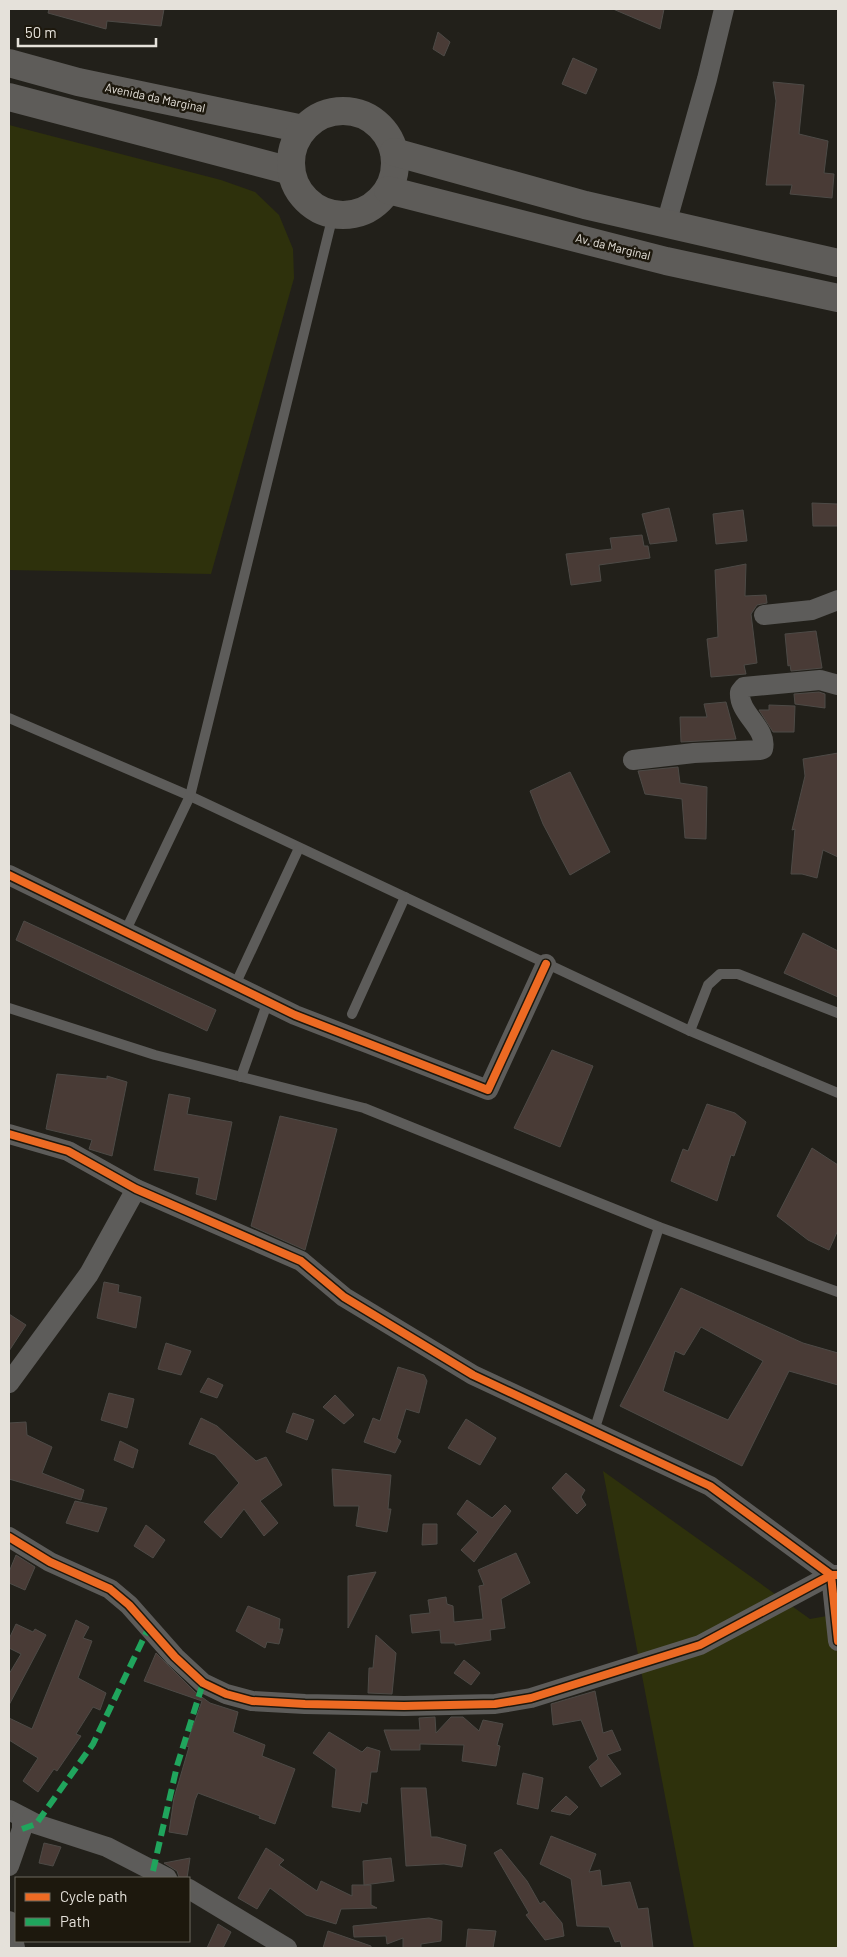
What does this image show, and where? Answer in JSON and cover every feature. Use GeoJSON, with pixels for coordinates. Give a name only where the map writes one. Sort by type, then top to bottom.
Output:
{"type":"FeatureCollection","features":[{"type":"Feature","properties":{"kind":"main road","name":"Avenida da Marginal"},"geometry":{"type":"LineString","coordinates":[[9,63],[78,82],[303,129]]}},
{"type":"Feature","properties":{"kind":"main road"},"geometry":{"type":"LineString","coordinates":[[9,97],[291,171]]}},
{"type":"Feature","properties":{"kind":"main road"},"geometry":{"type":"LineString","coordinates":[[336,111],[356,112],[373,120],[386,134],[394,152],[395,172],[388,190],[374,206],[355,215],[333,216],[313,207],[298,191],[291,171],[292,148],[303,129],[318,117],[336,111]]}},
{"type":"Feature","properties":{"kind":"main road"},"geometry":{"type":"LineString","coordinates":[[394,152],[585,205],[838,263]]}},
{"type":"Feature","properties":{"kind":"main road","name":"Av. da Marginal"},"geometry":{"type":"LineString","coordinates":[[388,190],[666,261],[838,298]]}},
{"type":"Feature","properties":{"kind":"street"},"geometry":{"type":"LineString","coordinates":[[666,224],[707,79],[724,9]]}},
{"type":"Feature","properties":{"kind":"street"},"geometry":{"type":"LineString","coordinates":[[764,615],[812,610],[838,600]]}},
{"type":"Feature","properties":{"kind":"street"},"geometry":{"type":"LineString","coordinates":[[633,760],[694,753],[763,749],[763,740],[741,705],[740,692],[744,687],[820,680],[838,685]]}},
{"type":"Feature","properties":{"kind":"street"},"geometry":{"type":"LineString","coordinates":[[9,875],[295,1015],[488,1090],[546,964]]}},
{"type":"Feature","properties":{"kind":"street"},"geometry":{"type":"LineString","coordinates":[[9,1134],[68,1151],[136,1189],[301,1261],[344,1297],[473,1375],[710,1486],[834,1575]]}},
{"type":"Feature","properties":{"kind":"street"},"geometry":{"type":"LineString","coordinates":[[9,1383],[15,1361],[89,1274],[136,1189]]}},
{"type":"Feature","properties":{"kind":"street"},"geometry":{"type":"LineString","coordinates":[[9,1537],[50,1562],[110,1589],[129,1605],[175,1657],[203,1683],[226,1694],[252,1701],[304,1704],[404,1706],[495,1704],[531,1698],[700,1645],[834,1575]]}},
{"type":"Feature","properties":{"kind":"street"},"geometry":{"type":"LineString","coordinates":[[834,1575],[838,1642]]}},
{"type":"Feature","properties":{"kind":"street"},"geometry":{"type":"LineString","coordinates":[[9,1866],[22,1829],[15,1814]]}},
{"type":"Feature","properties":{"kind":"street"},"geometry":{"type":"LineString","coordinates":[[15,1814],[36,1824],[107,1847],[165,1877]]}},
{"type":"Feature","properties":{"kind":"street"},"geometry":{"type":"LineString","coordinates":[[190,1890],[287,1948]]}},
{"type":"Feature","properties":{"kind":"street"},"geometry":{"type":"LineString","coordinates":[[9,1921],[15,1948]]}},
{"type":"Feature","properties":{"kind":"lane"},"geometry":{"type":"LineString","coordinates":[[125,932],[190,796],[333,216]]}},
{"type":"Feature","properties":{"kind":"lane"},"geometry":{"type":"LineString","coordinates":[[9,718],[190,796],[690,1031],[838,1093]]}},
{"type":"Feature","properties":{"kind":"lane"},"geometry":{"type":"LineString","coordinates":[[236,985],[299,848]]}},
{"type":"Feature","properties":{"kind":"lane"},"geometry":{"type":"LineString","coordinates":[[352,1014],[405,897]]}},
{"type":"Feature","properties":{"kind":"lane"},"geometry":{"type":"LineString","coordinates":[[690,1031],[708,985],[720,974],[738,974],[838,1013]]}},
{"type":"Feature","properties":{"kind":"lane"},"geometry":{"type":"LineString","coordinates":[[241,1077],[268,1001]]}},
{"type":"Feature","properties":{"kind":"lane"},"geometry":{"type":"LineString","coordinates":[[9,1008],[155,1055],[364,1108],[658,1228],[838,1292]]}},
{"type":"Feature","properties":{"kind":"lane"},"geometry":{"type":"LineString","coordinates":[[594,1431],[658,1228]]}},
{"type":"Feature","properties":{"kind":"green space"},"geometry":{"type":"Polygon","coordinates":[[[9,125],[221,180],[255,192],[279,215],[293,249],[294,278],[211,574],[9,570],[9,125]]]}},
{"type":"Feature","properties":{"kind":"green space"},"geometry":{"type":"Polygon","coordinates":[[[603,1471],[810,1619],[838,1614],[838,1948],[694,1948],[603,1471]]]}},
{"type":"Feature","properties":{"kind":"building"},"geometry":{"type":"Polygon","coordinates":[[[49,9],[164,9],[161,26],[107,21],[106,29],[48,13],[49,9]]]}},
{"type":"Feature","properties":{"kind":"building"},"geometry":{"type":"Polygon","coordinates":[[[613,9],[664,9],[660,29],[613,9]]]}},
{"type":"Feature","properties":{"kind":"building"},"geometry":{"type":"Polygon","coordinates":[[[438,32],[450,42],[444,56],[433,49],[438,32]]]}},
{"type":"Feature","properties":{"kind":"building"},"geometry":{"type":"Polygon","coordinates":[[[573,58],[597,69],[586,94],[562,84],[573,58]]]}},
{"type":"Feature","properties":{"kind":"building"},"geometry":{"type":"Polygon","coordinates":[[[773,82],[804,85],[799,134],[828,141],[824,173],[834,174],[832,198],[790,194],[792,185],[766,185],[776,101],[773,82]]]}},
{"type":"Feature","properties":{"kind":"building"},"geometry":{"type":"Polygon","coordinates":[[[812,503],[838,504],[838,526],[813,526],[812,503]]]}},
{"type":"Feature","properties":{"kind":"building"},"geometry":{"type":"Polygon","coordinates":[[[669,508],[677,541],[650,544],[642,514],[669,508]]]}},
{"type":"Feature","properties":{"kind":"building"},"geometry":{"type":"Polygon","coordinates":[[[743,510],[747,541],[716,544],[713,514],[743,510]]]}},
{"type":"Feature","properties":{"kind":"building"},"geometry":{"type":"Polygon","coordinates":[[[642,535],[644,546],[648,546],[650,558],[599,565],[601,581],[571,585],[566,554],[612,549],[610,538],[642,535]]]}},
{"type":"Feature","properties":{"kind":"building"},"geometry":{"type":"Polygon","coordinates":[[[746,564],[745,596],[766,595],[767,603],[757,605],[751,614],[757,663],[744,665],[746,674],[711,677],[707,639],[718,637],[715,570],[746,564]]]}},
{"type":"Feature","properties":{"kind":"building"},"geometry":{"type":"Polygon","coordinates":[[[816,631],[822,668],[791,671],[790,665],[788,666],[785,634],[816,631]]]}},
{"type":"Feature","properties":{"kind":"building"},"geometry":{"type":"Polygon","coordinates":[[[819,692],[825,694],[825,708],[795,704],[794,694],[819,692]]]}},
{"type":"Feature","properties":{"kind":"building"},"geometry":{"type":"Polygon","coordinates":[[[726,702],[736,739],[681,742],[680,717],[707,717],[704,704],[726,702]]]}},
{"type":"Feature","properties":{"kind":"building"},"geometry":{"type":"Polygon","coordinates":[[[769,705],[795,706],[794,732],[773,732],[759,710],[769,710],[769,705]]]}},
{"type":"Feature","properties":{"kind":"building"},"geometry":{"type":"Polygon","coordinates":[[[838,753],[838,857],[823,850],[817,878],[802,874],[791,874],[795,829],[792,830],[805,776],[803,759],[838,753]]]}},
{"type":"Feature","properties":{"kind":"building"},"geometry":{"type":"Polygon","coordinates":[[[678,767],[680,783],[707,787],[706,839],[685,838],[682,799],[645,794],[638,771],[678,767]]]}},
{"type":"Feature","properties":{"kind":"building"},"geometry":{"type":"Polygon","coordinates":[[[570,772],[610,852],[570,875],[543,824],[530,791],[570,772]]]}},
{"type":"Feature","properties":{"kind":"building"},"geometry":{"type":"Polygon","coordinates":[[[24,921],[216,1010],[207,1031],[16,940],[24,921]]]}},
{"type":"Feature","properties":{"kind":"building"},"geometry":{"type":"Polygon","coordinates":[[[803,933],[838,951],[838,997],[784,973],[803,933]]]}},
{"type":"Feature","properties":{"kind":"building"},"geometry":{"type":"Polygon","coordinates":[[[552,1050],[593,1066],[560,1147],[514,1128],[552,1050]]]}},
{"type":"Feature","properties":{"kind":"building"},"geometry":{"type":"Polygon","coordinates":[[[57,1074],[107,1079],[107,1076],[127,1082],[112,1156],[89,1149],[92,1140],[46,1129],[57,1074]]]}},
{"type":"Feature","properties":{"kind":"building"},"geometry":{"type":"Polygon","coordinates":[[[169,1094],[190,1098],[187,1114],[232,1122],[216,1200],[196,1194],[199,1178],[154,1170],[169,1094]]]}},
{"type":"Feature","properties":{"kind":"building"},"geometry":{"type":"Polygon","coordinates":[[[707,1104],[735,1113],[746,1122],[734,1156],[731,1155],[717,1201],[671,1181],[683,1149],[688,1151],[707,1104]]]}},
{"type":"Feature","properties":{"kind":"building"},"geometry":{"type":"Polygon","coordinates":[[[280,1116],[337,1129],[305,1250],[251,1226],[280,1116]]]}},
{"type":"Feature","properties":{"kind":"building"},"geometry":{"type":"Polygon","coordinates":[[[812,1148],[838,1165],[838,1230],[829,1250],[808,1240],[777,1216],[812,1148]]]}},
{"type":"Feature","properties":{"kind":"building"},"geometry":{"type":"Polygon","coordinates":[[[104,1282],[119,1285],[118,1292],[141,1297],[136,1328],[97,1318],[104,1282]]]}},
{"type":"Feature","properties":{"kind":"building"},"geometry":{"type":"Polygon","coordinates":[[[681,1288],[803,1343],[838,1353],[838,1385],[789,1371],[742,1466],[620,1406],[681,1288]],[[701,1327],[684,1355],[675,1351],[663,1391],[728,1420],[763,1361],[701,1327]]]}},
{"type":"Feature","properties":{"kind":"building"},"geometry":{"type":"Polygon","coordinates":[[[9,1314],[26,1325],[9,1351],[9,1314]]]}},
{"type":"Feature","properties":{"kind":"building"},"geometry":{"type":"Polygon","coordinates":[[[166,1343],[191,1351],[181,1375],[158,1369],[166,1343]]]}},
{"type":"Feature","properties":{"kind":"building"},"geometry":{"type":"Polygon","coordinates":[[[398,1367],[424,1375],[427,1381],[419,1413],[406,1409],[397,1438],[401,1441],[395,1453],[364,1442],[373,1418],[380,1421],[398,1367]]]}},
{"type":"Feature","properties":{"kind":"building"},"geometry":{"type":"Polygon","coordinates":[[[208,1378],[223,1385],[217,1398],[200,1392],[208,1378]]]}},
{"type":"Feature","properties":{"kind":"building"},"geometry":{"type":"Polygon","coordinates":[[[109,1393],[134,1399],[127,1428],[101,1420],[109,1393]]]}},
{"type":"Feature","properties":{"kind":"building"},"geometry":{"type":"Polygon","coordinates":[[[335,1395],[354,1415],[344,1424],[323,1407],[335,1395]]]}},
{"type":"Feature","properties":{"kind":"building"},"geometry":{"type":"Polygon","coordinates":[[[293,1413],[314,1420],[307,1440],[286,1432],[293,1413]]]}},
{"type":"Feature","properties":{"kind":"building"},"geometry":{"type":"Polygon","coordinates":[[[201,1418],[217,1426],[256,1461],[266,1457],[282,1485],[260,1501],[278,1523],[264,1536],[244,1509],[221,1538],[204,1522],[239,1483],[215,1455],[189,1444],[201,1418]]]}},
{"type":"Feature","properties":{"kind":"building"},"geometry":{"type":"Polygon","coordinates":[[[466,1419],[496,1438],[480,1465],[448,1448],[466,1419]]]}},
{"type":"Feature","properties":{"kind":"building"},"geometry":{"type":"Polygon","coordinates":[[[26,1422],[27,1435],[52,1447],[42,1473],[84,1490],[81,1500],[9,1479],[9,1423],[26,1422]]]}},
{"type":"Feature","properties":{"kind":"building"},"geometry":{"type":"Polygon","coordinates":[[[120,1441],[138,1450],[133,1468],[114,1460],[120,1441]]]}},
{"type":"Feature","properties":{"kind":"building"},"geometry":{"type":"Polygon","coordinates":[[[332,1469],[391,1475],[388,1509],[391,1509],[387,1532],[356,1526],[359,1506],[334,1506],[332,1469]]]}},
{"type":"Feature","properties":{"kind":"building"},"geometry":{"type":"Polygon","coordinates":[[[566,1473],[585,1490],[581,1497],[586,1505],[577,1514],[552,1488],[566,1473]]]}},
{"type":"Feature","properties":{"kind":"building"},"geometry":{"type":"Polygon","coordinates":[[[467,1500],[492,1518],[505,1505],[511,1511],[474,1562],[461,1550],[478,1532],[457,1514],[467,1500]]]}},
{"type":"Feature","properties":{"kind":"building"},"geometry":{"type":"Polygon","coordinates":[[[75,1501],[107,1508],[98,1532],[66,1523],[75,1501]]]}},
{"type":"Feature","properties":{"kind":"building"},"geometry":{"type":"Polygon","coordinates":[[[423,1524],[437,1524],[437,1544],[422,1545],[423,1524]]]}},
{"type":"Feature","properties":{"kind":"building"},"geometry":{"type":"Polygon","coordinates":[[[146,1525],[165,1540],[153,1558],[134,1546],[146,1525]]]}},
{"type":"Feature","properties":{"kind":"building"},"geometry":{"type":"Polygon","coordinates":[[[516,1553],[530,1583],[501,1599],[505,1628],[490,1630],[491,1640],[455,1645],[455,1643],[441,1643],[440,1630],[412,1633],[410,1615],[430,1613],[428,1600],[446,1597],[447,1604],[453,1606],[454,1622],[483,1619],[479,1586],[484,1585],[478,1570],[516,1553]]]}},
{"type":"Feature","properties":{"kind":"building"},"geometry":{"type":"Polygon","coordinates":[[[16,1555],[35,1567],[25,1590],[9,1583],[9,1572],[16,1555]]]}},
{"type":"Feature","properties":{"kind":"building"},"geometry":{"type":"Polygon","coordinates":[[[376,1572],[348,1628],[348,1576],[376,1572]]]}},
{"type":"Feature","properties":{"kind":"building"},"geometry":{"type":"Polygon","coordinates":[[[248,1606],[280,1619],[279,1629],[283,1629],[279,1644],[267,1642],[265,1648],[236,1631],[248,1606]]]}},
{"type":"Feature","properties":{"kind":"building"},"geometry":{"type":"Polygon","coordinates":[[[76,1620],[89,1627],[83,1638],[92,1641],[78,1678],[106,1693],[100,1710],[93,1707],[76,1734],[81,1736],[57,1771],[54,1769],[38,1792],[23,1781],[38,1758],[9,1740],[9,1718],[32,1729],[76,1620]]]}},
{"type":"Feature","properties":{"kind":"building"},"geometry":{"type":"Polygon","coordinates":[[[16,1624],[33,1632],[35,1629],[46,1635],[9,1705],[9,1674],[21,1654],[9,1648],[9,1639],[16,1624]]]}},
{"type":"Feature","properties":{"kind":"building"},"geometry":{"type":"Polygon","coordinates":[[[376,1635],[396,1653],[392,1694],[368,1693],[369,1668],[373,1668],[376,1635]]]}},
{"type":"Feature","properties":{"kind":"building"},"geometry":{"type":"Polygon","coordinates":[[[156,1653],[195,1692],[210,1703],[238,1712],[233,1732],[265,1745],[262,1756],[295,1769],[275,1824],[259,1818],[260,1816],[198,1793],[187,1835],[169,1832],[174,1798],[189,1747],[186,1746],[202,1701],[144,1681],[156,1653]]]}},
{"type":"Feature","properties":{"kind":"building"},"geometry":{"type":"Polygon","coordinates":[[[464,1660],[480,1673],[471,1685],[454,1673],[464,1660]]]}},
{"type":"Feature","properties":{"kind":"building"},"geometry":{"type":"Polygon","coordinates":[[[595,1691],[603,1733],[612,1730],[621,1750],[607,1755],[621,1774],[601,1787],[589,1767],[598,1759],[581,1720],[553,1725],[551,1704],[595,1691]]]}},
{"type":"Feature","properties":{"kind":"building"},"geometry":{"type":"Polygon","coordinates":[[[435,1717],[436,1733],[451,1717],[463,1717],[479,1731],[483,1720],[503,1724],[497,1745],[500,1746],[496,1766],[462,1761],[464,1745],[420,1744],[420,1750],[391,1750],[384,1730],[420,1730],[419,1718],[435,1717]]]}},
{"type":"Feature","properties":{"kind":"building"},"geometry":{"type":"Polygon","coordinates":[[[329,1732],[362,1752],[367,1747],[380,1751],[377,1772],[371,1772],[367,1804],[362,1802],[360,1812],[332,1807],[336,1769],[313,1753],[329,1732]]]}},
{"type":"Feature","properties":{"kind":"building"},"geometry":{"type":"Polygon","coordinates":[[[523,1773],[543,1778],[538,1809],[517,1804],[523,1773]]]}},
{"type":"Feature","properties":{"kind":"building"},"geometry":{"type":"Polygon","coordinates":[[[401,1788],[426,1788],[431,1837],[466,1845],[462,1867],[444,1864],[406,1866],[401,1788]]]}},
{"type":"Feature","properties":{"kind":"building"},"geometry":{"type":"Polygon","coordinates":[[[566,1796],[578,1807],[570,1815],[551,1811],[566,1796]]]}},
{"type":"Feature","properties":{"kind":"building"},"geometry":{"type":"Polygon","coordinates":[[[551,1836],[596,1854],[589,1872],[600,1870],[602,1886],[630,1882],[638,1909],[648,1908],[653,1948],[622,1948],[620,1941],[615,1942],[609,1927],[577,1926],[571,1879],[540,1864],[551,1836]]]}},
{"type":"Feature","properties":{"kind":"building"},"geometry":{"type":"Polygon","coordinates":[[[44,1843],[61,1847],[53,1866],[39,1863],[44,1843]]]}},
{"type":"Feature","properties":{"kind":"building"},"geometry":{"type":"Polygon","coordinates":[[[266,1848],[284,1860],[279,1865],[317,1891],[321,1881],[352,1896],[352,1885],[371,1885],[371,1905],[377,1908],[341,1909],[336,1924],[306,1915],[270,1888],[257,1909],[238,1898],[266,1848]]]}},
{"type":"Feature","properties":{"kind":"building"},"geometry":{"type":"Polygon","coordinates":[[[501,1849],[527,1881],[540,1904],[544,1901],[562,1923],[564,1936],[545,1940],[526,1915],[529,1913],[494,1853],[501,1849]]]}},
{"type":"Feature","properties":{"kind":"building"},"geometry":{"type":"Polygon","coordinates":[[[190,1858],[187,1877],[179,1877],[177,1871],[164,1863],[190,1858]]]}},
{"type":"Feature","properties":{"kind":"building"},"geometry":{"type":"Polygon","coordinates":[[[391,1858],[394,1881],[364,1885],[363,1861],[391,1858]]]}},
{"type":"Feature","properties":{"kind":"building"},"geometry":{"type":"Polygon","coordinates":[[[429,1918],[442,1921],[441,1941],[421,1944],[421,1948],[403,1948],[403,1938],[387,1944],[386,1936],[354,1937],[353,1926],[429,1918]]]}},
{"type":"Feature","properties":{"kind":"building"},"geometry":{"type":"Polygon","coordinates":[[[218,1924],[231,1932],[223,1948],[207,1948],[218,1924]]]}},
{"type":"Feature","properties":{"kind":"building"},"geometry":{"type":"Polygon","coordinates":[[[468,1929],[496,1931],[493,1948],[466,1948],[468,1929]]]}},
{"type":"Feature","properties":{"kind":"building"},"geometry":{"type":"Polygon","coordinates":[[[328,1931],[371,1946],[371,1948],[323,1948],[328,1931]]]}},
{"type":"Feature","properties":{"kind":"marked path"},"geometry":{"type":"LineString","coordinates":[[22,1829],[36,1824],[93,1744],[149,1627]]}},
{"type":"Feature","properties":{"kind":"marked path"},"geometry":{"type":"LineString","coordinates":[[153,1871],[177,1766],[203,1683]]}},
{"type":"Feature","properties":{"kind":"cycle path"},"geometry":{"type":"LineString","coordinates":[[9,875],[295,1015],[488,1090],[546,964]]}},
{"type":"Feature","properties":{"kind":"cycle path"},"geometry":{"type":"LineString","coordinates":[[9,1134],[68,1151],[136,1189],[301,1261],[344,1297],[473,1375],[710,1486],[831,1575],[838,1641]]}},
{"type":"Feature","properties":{"kind":"cycle path"},"geometry":{"type":"LineString","coordinates":[[9,1537],[50,1562],[110,1589],[129,1605],[175,1657],[203,1683],[226,1694],[252,1701],[305,1704],[404,1706],[495,1704],[531,1698],[700,1645],[831,1575],[837,1575]]}}]}
